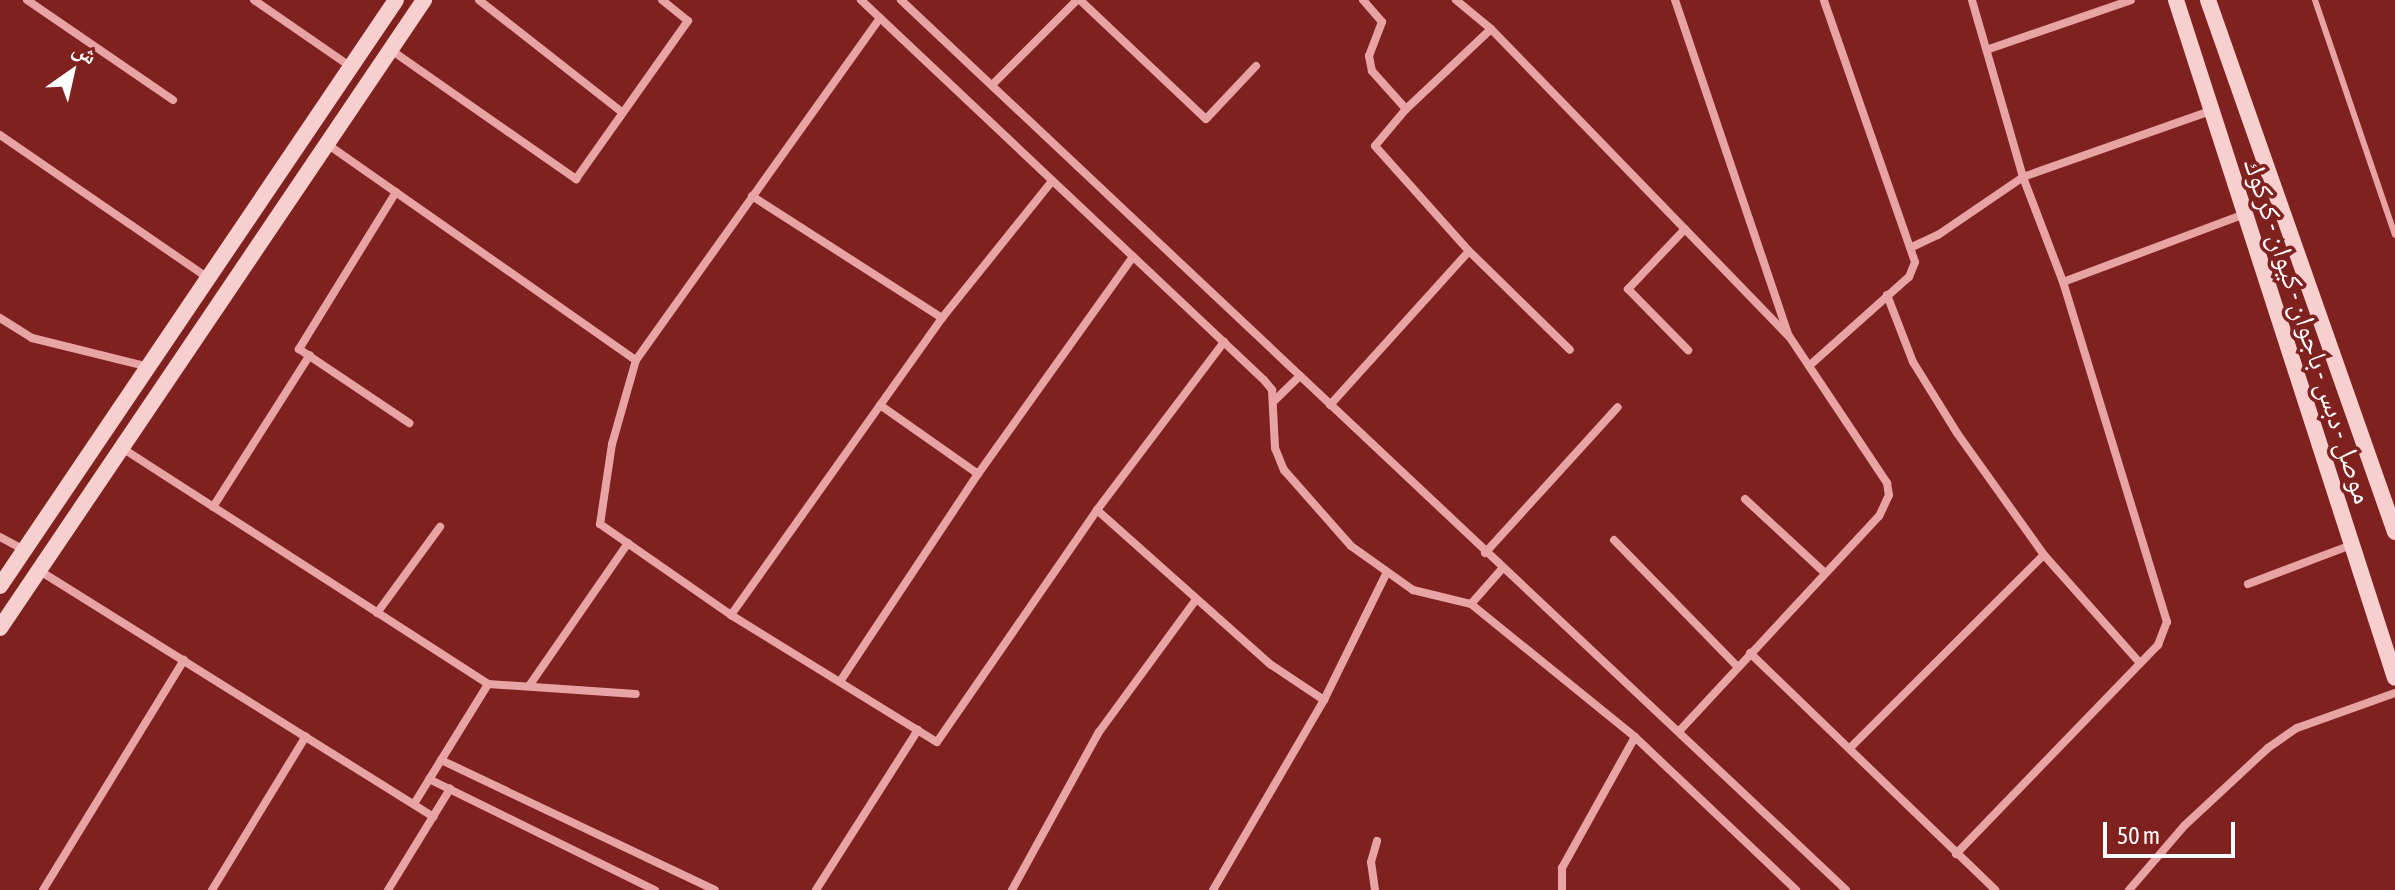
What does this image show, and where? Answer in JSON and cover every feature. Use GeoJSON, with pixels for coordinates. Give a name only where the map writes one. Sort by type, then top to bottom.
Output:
{"type":"FeatureCollection","features":[{"type":"Feature","properties":{"kind":"street"},"geometry":{"type":"LineString","coordinates":[[27,0],[173,100]]}},
{"type":"Feature","properties":{"kind":"street"},"geometry":{"type":"LineString","coordinates":[[254,0],[351,67]]}},
{"type":"Feature","properties":{"kind":"street"},"geometry":{"type":"LineString","coordinates":[[0,586],[145,366],[209,278],[396,0]]}},
{"type":"Feature","properties":{"kind":"street"},"geometry":{"type":"LineString","coordinates":[[0,628],[424,0]]}},
{"type":"Feature","properties":{"kind":"street"},"geometry":{"type":"LineString","coordinates":[[479,0],[622,112]]}},
{"type":"Feature","properties":{"kind":"street"},"geometry":{"type":"LineString","coordinates":[[391,49],[576,179],[688,21],[662,0]]}},
{"type":"Feature","properties":{"kind":"street"},"geometry":{"type":"LineString","coordinates":[[861,0],[1264,380],[1274,401],[1275,448],[1284,470],[1351,546],[1386,574],[1413,590],[1471,604],[1635,737],[1796,890]]}},
{"type":"Feature","properties":{"kind":"street"},"geometry":{"type":"LineString","coordinates":[[901,0],[1501,570],[1680,730],[1846,890]]}},
{"type":"Feature","properties":{"kind":"street"},"geometry":{"type":"LineString","coordinates":[[992,85],[1079,0],[1206,119],[1256,66]]}},
{"type":"Feature","properties":{"kind":"street"},"geometry":{"type":"LineString","coordinates":[[1363,0],[1382,22],[1369,56],[1372,71],[1406,109]]}},
{"type":"Feature","properties":{"kind":"street"},"geometry":{"type":"LineString","coordinates":[[1675,0],[1789,336]]}},
{"type":"Feature","properties":{"kind":"street"},"geometry":{"type":"LineString","coordinates":[[1809,366],[1909,277],[1915,262],[1824,0]]}},
{"type":"Feature","properties":{"kind":"street"},"geometry":{"type":"LineString","coordinates":[[1956,854],[2163,639],[2165,614],[2063,282],[2023,177],[1989,49],[1972,0]]}},
{"type":"Feature","properties":{"kind":"street"},"geometry":{"type":"LineString","coordinates":[[1989,49],[2131,0]]}},
{"type":"Feature","properties":{"kind":"street","name":"موصل - دبس - باجوان - كيوان - كركوك"},"geometry":{"type":"LineString","coordinates":[[2176,0],[2208,112],[2246,213],[2395,678]]}},
{"type":"Feature","properties":{"kind":"street"},"geometry":{"type":"LineString","coordinates":[[2208,0],[2395,532]]}},
{"type":"Feature","properties":{"kind":"street"},"geometry":{"type":"LineString","coordinates":[[1461,2],[1491,29],[1789,336],[1887,483],[1889,495],[1879,516],[1680,730]]}},
{"type":"Feature","properties":{"kind":"street"},"geometry":{"type":"LineString","coordinates":[[880,18],[636,360],[612,444],[600,524],[731,615],[937,742],[1097,510],[1224,342]]}},
{"type":"Feature","properties":{"kind":"street"},"geometry":{"type":"LineString","coordinates":[[1491,29],[1406,109],[1378,140],[1377,151],[1469,251],[1570,350]]}},
{"type":"Feature","properties":{"kind":"street"},"geometry":{"type":"LineString","coordinates":[[1912,247],[1938,235],[2023,177],[2208,112]]}},
{"type":"Feature","properties":{"kind":"street"},"geometry":{"type":"LineString","coordinates":[[0,135],[209,278]]}},
{"type":"Feature","properties":{"kind":"street"},"geometry":{"type":"LineString","coordinates":[[327,144],[636,360]]}},
{"type":"Feature","properties":{"kind":"street"},"geometry":{"type":"LineString","coordinates":[[731,615],[942,318],[1052,181]]}},
{"type":"Feature","properties":{"kind":"street"},"geometry":{"type":"LineString","coordinates":[[396,192],[299,349],[409,423]]}},
{"type":"Feature","properties":{"kind":"street"},"geometry":{"type":"LineString","coordinates":[[752,196],[942,318]]}},
{"type":"Feature","properties":{"kind":"street"},"geometry":{"type":"LineString","coordinates":[[2063,282],[2246,213]]}},
{"type":"Feature","properties":{"kind":"street"},"geometry":{"type":"LineString","coordinates":[[1685,229],[1628,289],[1688,350]]}},
{"type":"Feature","properties":{"kind":"street"},"geometry":{"type":"LineString","coordinates":[[1330,405],[1469,251]]}},
{"type":"Feature","properties":{"kind":"street"},"geometry":{"type":"LineString","coordinates":[[841,680],[978,474],[1133,257]]}},
{"type":"Feature","properties":{"kind":"street"},"geometry":{"type":"LineString","coordinates":[[1887,295],[1930,395],[2044,555],[2140,663]]}},
{"type":"Feature","properties":{"kind":"street"},"geometry":{"type":"LineString","coordinates":[[0,318],[32,338],[145,366]]}},
{"type":"Feature","properties":{"kind":"street"},"geometry":{"type":"LineString","coordinates":[[213,507],[310,355]]}},
{"type":"Feature","properties":{"kind":"street"},"geometry":{"type":"LineString","coordinates":[[1274,401],[1300,376]]}},
{"type":"Feature","properties":{"kind":"street"},"geometry":{"type":"LineString","coordinates":[[880,405],[978,474]]}},
{"type":"Feature","properties":{"kind":"street"},"geometry":{"type":"LineString","coordinates":[[1485,553],[1618,407]]}},
{"type":"Feature","properties":{"kind":"street"},"geometry":{"type":"LineString","coordinates":[[122,448],[488,684],[636,694]]}},
{"type":"Feature","properties":{"kind":"street"},"geometry":{"type":"LineString","coordinates":[[1745,499],[1825,573]]}},
{"type":"Feature","properties":{"kind":"street"},"geometry":{"type":"LineString","coordinates":[[1097,510],[1195,601],[1270,664],[1324,700]]}},
{"type":"Feature","properties":{"kind":"street"},"geometry":{"type":"LineString","coordinates":[[377,613],[440,527]]}},
{"type":"Feature","properties":{"kind":"street"},"geometry":{"type":"LineString","coordinates":[[0,537],[24,550]]}},
{"type":"Feature","properties":{"kind":"street"},"geometry":{"type":"LineString","coordinates":[[1614,540],[1738,667]]}},
{"type":"Feature","properties":{"kind":"street"},"geometry":{"type":"LineString","coordinates":[[529,686],[628,543]]}},
{"type":"Feature","properties":{"kind":"street"},"geometry":{"type":"LineString","coordinates":[[2248,584],[2351,545]]}},
{"type":"Feature","properties":{"kind":"street"},"geometry":{"type":"LineString","coordinates":[[1851,747],[2044,555]]}},
{"type":"Feature","properties":{"kind":"street"},"geometry":{"type":"LineString","coordinates":[[1471,604],[1501,570]]}},
{"type":"Feature","properties":{"kind":"street"},"geometry":{"type":"LineString","coordinates":[[40,571],[434,817]]}},
{"type":"Feature","properties":{"kind":"street"},"geometry":{"type":"LineString","coordinates":[[1213,890],[1324,700],[1386,574]]}},
{"type":"Feature","properties":{"kind":"street"},"geometry":{"type":"LineString","coordinates":[[1012,890],[1099,732],[1195,601]]}},
{"type":"Feature","properties":{"kind":"street"},"geometry":{"type":"LineString","coordinates":[[1750,653],[1851,747],[1995,890]]}},
{"type":"Feature","properties":{"kind":"street"},"geometry":{"type":"LineString","coordinates":[[43,890],[184,660]]}},
{"type":"Feature","properties":{"kind":"street"},"geometry":{"type":"LineString","coordinates":[[414,804],[488,684]]}},
{"type":"Feature","properties":{"kind":"street"},"geometry":{"type":"LineString","coordinates":[[2129,890],[2184,826],[2268,748],[2297,728],[2395,693]]}},
{"type":"Feature","properties":{"kind":"street"},"geometry":{"type":"LineString","coordinates":[[816,890],[918,730]]}},
{"type":"Feature","properties":{"kind":"street"},"geometry":{"type":"LineString","coordinates":[[212,890],[306,736]]}},
{"type":"Feature","properties":{"kind":"street"},"geometry":{"type":"LineString","coordinates":[[1562,890],[1566,859],[1635,737]]}},
{"type":"Feature","properties":{"kind":"street"},"geometry":{"type":"LineString","coordinates":[[441,760],[715,890]]}},
{"type":"Feature","properties":{"kind":"street"},"geometry":{"type":"LineString","coordinates":[[429,779],[655,890]]}},
{"type":"Feature","properties":{"kind":"street"},"geometry":{"type":"LineString","coordinates":[[388,890],[450,789]]}},
{"type":"Feature","properties":{"kind":"street"},"geometry":{"type":"LineString","coordinates":[[1375,890],[1371,862],[1377,841]]}},
{"type":"Feature","properties":{"kind":"lane"},"geometry":{"type":"LineString","coordinates":[[2315,0],[2395,235]]}}]}
